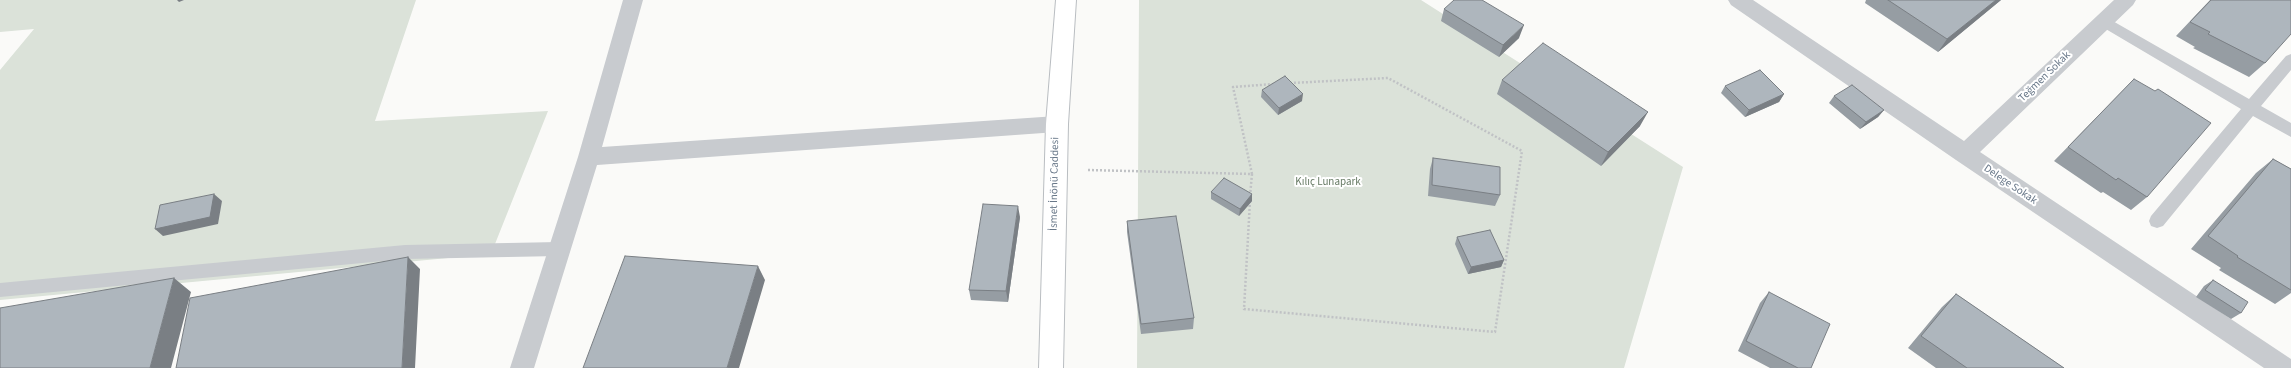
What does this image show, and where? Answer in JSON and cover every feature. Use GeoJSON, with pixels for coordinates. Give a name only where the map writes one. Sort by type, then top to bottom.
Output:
{"type":"FeatureCollection","features":[{"type":"Feature","properties":{"kind":"main road","name":"İsmet İnönü Caddesi"},"geometry":{"type":"LineString","coordinates":[[1051,368],[1057,124],[1066,0]]}},
{"type":"Feature","properties":{"kind":"street"},"geometry":{"type":"LineString","coordinates":[[522,368],[589,157],[633,0]]}},
{"type":"Feature","properties":{"kind":"street","name":"Delege Sokak"},"geometry":{"type":"LineString","coordinates":[[1738,0],[1964,154],[2284,368]]}},
{"type":"Feature","properties":{"kind":"street","name":"Teğmen Sokak"},"geometry":{"type":"LineString","coordinates":[[1964,154],[2126,0]]}},
{"type":"Feature","properties":{"kind":"street"},"geometry":{"type":"LineString","coordinates":[[589,157],[1057,124]]}},
{"type":"Feature","properties":{"kind":"lane"},"geometry":{"type":"LineString","coordinates":[[2104,21],[2251,106],[2291,131]]}},
{"type":"Feature","properties":{"kind":"lane"},"geometry":{"type":"LineString","coordinates":[[2157,221],[2251,106],[2291,60]]}},
{"type":"Feature","properties":{"kind":"lane"},"geometry":{"type":"LineString","coordinates":[[0,290],[405,252],[560,249]]}},
{"type":"Feature","properties":{"kind":"path"},"geometry":{"type":"LineString","coordinates":[[1279,84],[1232,86],[1252,174],[1244,309],[1495,332],[1522,151],[1388,78],[1287,84]]}},
{"type":"Feature","properties":{"kind":"path"},"geometry":{"type":"LineString","coordinates":[[1056,169],[1252,174]]}},
{"type":"Feature","properties":{"kind":"green space"},"geometry":{"type":"Polygon","coordinates":[[[0,0],[416,0],[375,121],[548,111],[491,254],[0,300],[0,70],[34,29],[0,32],[0,0]]]}},
{"type":"Feature","properties":{"kind":"green space","name":"Kılıç Lunapark"},"geometry":{"type":"Polygon","coordinates":[[[1139,0],[1421,0],[1683,167],[1624,368],[1137,368],[1139,0]]]}},
{"type":"Feature","properties":{"kind":"building"},"geometry":{"type":"Polygon","coordinates":[[[1454,0],[1482,0],[1524,25],[1503,45],[1444,9],[1454,0]]]}},
{"type":"Feature","properties":{"kind":"building"},"geometry":{"type":"Polygon","coordinates":[[[1888,0],[1996,0],[1947,39],[1888,0]]]}},
{"type":"Feature","properties":{"kind":"building"},"geometry":{"type":"Polygon","coordinates":[[[2211,0],[2291,0],[2291,34],[2265,63],[2208,34],[2210,32],[2190,22],[2211,0]]]}},
{"type":"Feature","properties":{"kind":"building"},"geometry":{"type":"Polygon","coordinates":[[[1543,43],[1648,112],[1608,152],[1502,80],[1543,43]]]}},
{"type":"Feature","properties":{"kind":"building"},"geometry":{"type":"Polygon","coordinates":[[[1760,70],[1784,94],[1749,110],[1725,86],[1760,70]]]}},
{"type":"Feature","properties":{"kind":"building"},"geometry":{"type":"Polygon","coordinates":[[[1285,76],[1303,94],[1279,108],[1262,90],[1285,76]]]}},
{"type":"Feature","properties":{"kind":"building"},"geometry":{"type":"Polygon","coordinates":[[[2134,79],[2155,91],[2158,89],[2211,123],[2147,197],[2118,178],[2116,180],[2068,147],[2134,79]]]}},
{"type":"Feature","properties":{"kind":"building"},"geometry":{"type":"Polygon","coordinates":[[[1852,85],[1884,110],[1866,122],[1834,96],[1852,85]]]}},
{"type":"Feature","properties":{"kind":"building"},"geometry":{"type":"Polygon","coordinates":[[[1433,158],[1500,167],[1500,195],[1432,185],[1433,158]]]}},
{"type":"Feature","properties":{"kind":"building"},"geometry":{"type":"Polygon","coordinates":[[[2273,159],[2291,169],[2291,290],[2237,257],[2238,256],[2208,236],[2273,159]]]}},
{"type":"Feature","properties":{"kind":"building"},"geometry":{"type":"Polygon","coordinates":[[[1224,178],[1252,194],[1240,209],[1211,192],[1224,178]]]}},
{"type":"Feature","properties":{"kind":"building"},"geometry":{"type":"Polygon","coordinates":[[[214,194],[210,217],[155,229],[160,205],[214,194]]]}},
{"type":"Feature","properties":{"kind":"building"},"geometry":{"type":"Polygon","coordinates":[[[983,204],[1018,206],[1006,291],[969,290],[983,204]]]}},
{"type":"Feature","properties":{"kind":"building"},"geometry":{"type":"Polygon","coordinates":[[[1176,216],[1194,318],[1141,324],[1127,221],[1176,216]]]}},
{"type":"Feature","properties":{"kind":"building"},"geometry":{"type":"Polygon","coordinates":[[[1490,230],[1504,260],[1471,267],[1457,237],[1490,230]]]}},
{"type":"Feature","properties":{"kind":"building"},"geometry":{"type":"Polygon","coordinates":[[[625,256],[758,266],[727,368],[583,368],[625,256]]]}},
{"type":"Feature","properties":{"kind":"building"},"geometry":{"type":"Polygon","coordinates":[[[408,257],[402,368],[176,368],[190,298],[408,257]]]}},
{"type":"Feature","properties":{"kind":"building"},"geometry":{"type":"Polygon","coordinates":[[[174,278],[150,368],[0,368],[0,308],[174,278]]]}},
{"type":"Feature","properties":{"kind":"building"},"geometry":{"type":"Polygon","coordinates":[[[2213,280],[2248,302],[2241,313],[2205,290],[2213,280]]]}},
{"type":"Feature","properties":{"kind":"building"},"geometry":{"type":"Polygon","coordinates":[[[1769,292],[1830,324],[1811,368],[1798,368],[1746,341],[1769,292]]]}},
{"type":"Feature","properties":{"kind":"building"},"geometry":{"type":"Polygon","coordinates":[[[1956,294],[2064,368],[1967,368],[1921,336],[1956,294]]]}}]}
